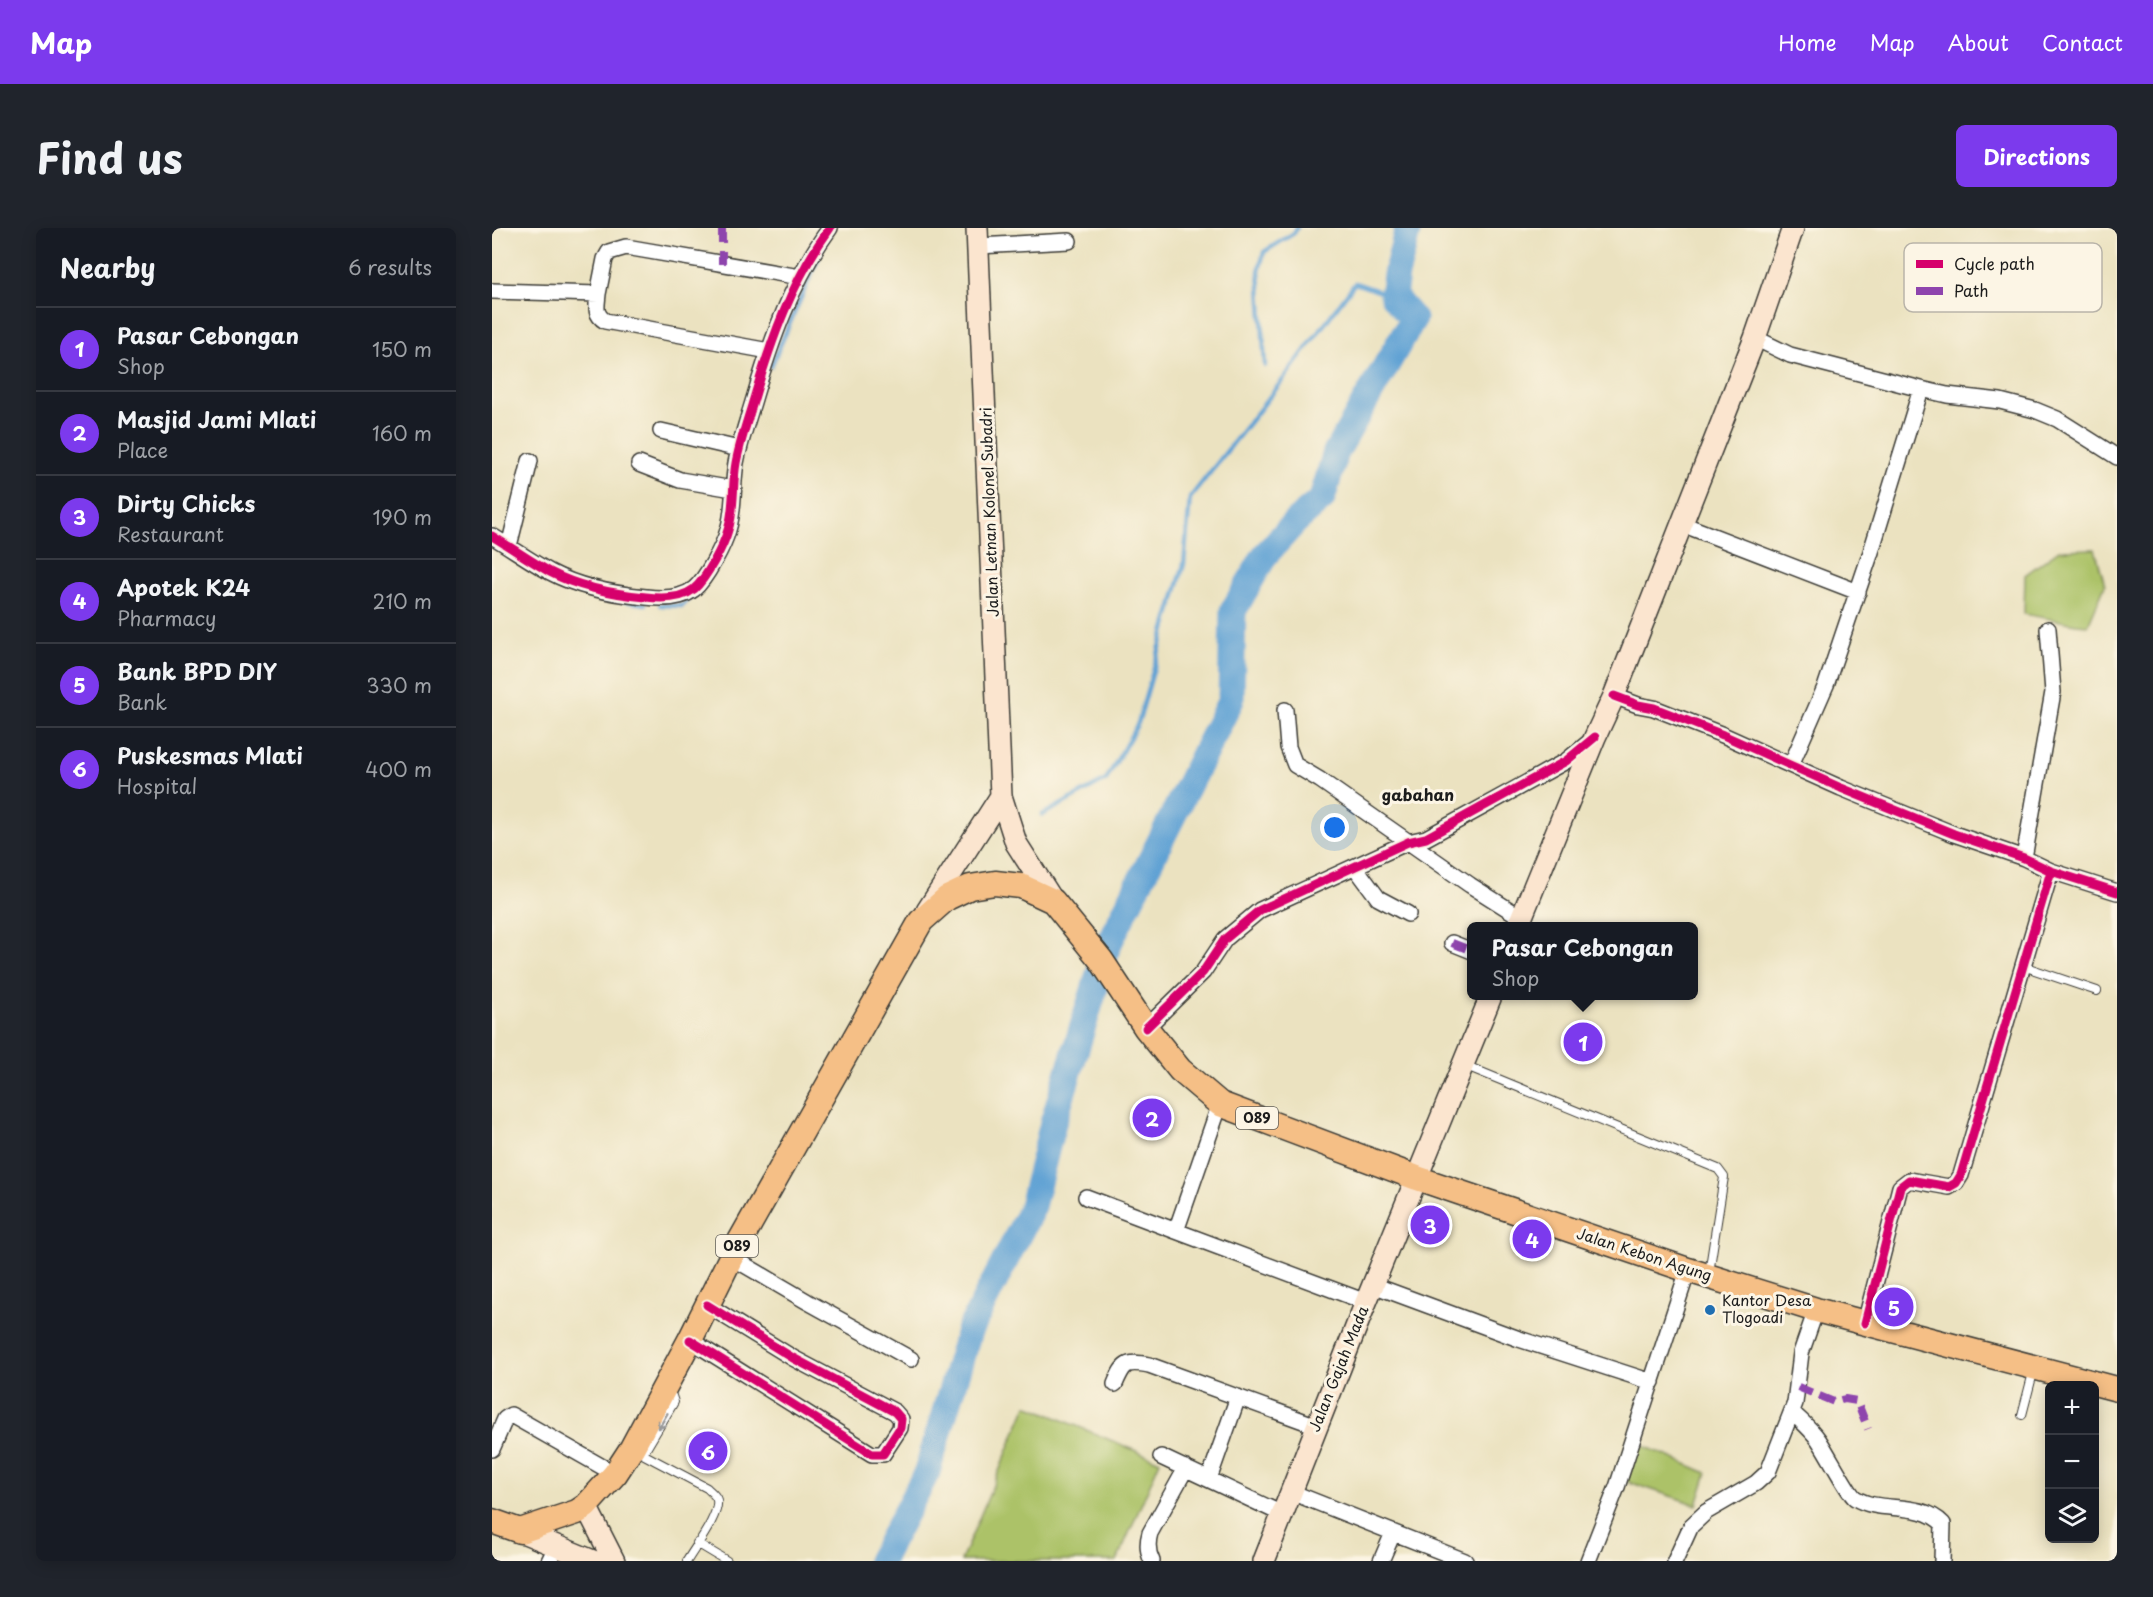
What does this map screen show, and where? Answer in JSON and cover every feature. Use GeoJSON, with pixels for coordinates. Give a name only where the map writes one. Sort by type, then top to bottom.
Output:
{"type":"FeatureCollection","features":[{"type":"Feature","properties":{"kind":"main road"},"geometry":{"type":"LineString","coordinates":[[1520,922],[1614,696],[1682,524],[1755,338],[1793,228]]}},
{"type":"Feature","properties":{"kind":"main road","name":"Jalan Letnan Kolonel Subadri"},"geometry":{"type":"LineString","coordinates":[[977,237],[1001,796],[1016,843],[1053,901]]}},
{"type":"Feature","properties":{"kind":"main road"},"geometry":{"type":"LineString","coordinates":[[921,921],[1001,796]]}},
{"type":"Feature","properties":{"kind":"main road","name":"089"},"geometry":{"type":"LineString","coordinates":[[520,1531],[577,1512],[586,1506],[637,1451],[663,1391],[731,1257],[921,921],[947,898],[970,887],[995,883],[1021,886],[1053,901],[1101,960],[1179,1070],[1220,1104],[1417,1178]]}},
{"type":"Feature","properties":{"kind":"main road","name":"Jalan Gajah Mada"},"geometry":{"type":"LineString","coordinates":[[1264,1561],[1369,1293],[1489,1000]]}},
{"type":"Feature","properties":{"kind":"main road","name":"Jalan Kebon Agung"},"geometry":{"type":"LineString","coordinates":[[1417,1178],[1816,1310],[2117,1389]]}},
{"type":"Feature","properties":{"kind":"main road"},"geometry":{"type":"LineString","coordinates":[[586,1506],[614,1561]]}},
{"type":"Feature","properties":{"kind":"main road"},"geometry":{"type":"LineString","coordinates":[[492,1521],[520,1531],[553,1553],[593,1561]]}},
{"type":"Feature","properties":{"kind":"street"},"geometry":{"type":"LineString","coordinates":[[492,536],[550,572],[578,584],[615,594],[656,598],[677,597],[694,589],[714,562],[729,530],[739,449],[769,351],[789,297],[830,228]]}},
{"type":"Feature","properties":{"kind":"street"},"geometry":{"type":"LineString","coordinates":[[977,237],[1069,241]]}},
{"type":"Feature","properties":{"kind":"street"},"geometry":{"type":"LineString","coordinates":[[769,351],[605,321],[596,311],[605,259],[609,252],[626,247],[800,277]]}},
{"type":"Feature","properties":{"kind":"street"},"geometry":{"type":"LineString","coordinates":[[492,291],[598,294]]}},
{"type":"Feature","properties":{"kind":"street"},"geometry":{"type":"LineString","coordinates":[[1755,338],[1790,355],[1921,389],[1947,395],[2000,401],[2035,410],[2057,419],[2117,456]]}},
{"type":"Feature","properties":{"kind":"street"},"geometry":{"type":"LineString","coordinates":[[1791,765],[1827,685],[1921,389]]}},
{"type":"Feature","properties":{"kind":"street"},"geometry":{"type":"LineString","coordinates":[[661,431],[739,449]]}},
{"type":"Feature","properties":{"kind":"street"},"geometry":{"type":"LineString","coordinates":[[509,546],[530,461]]}},
{"type":"Feature","properties":{"kind":"street"},"geometry":{"type":"LineString","coordinates":[[639,464],[680,480],[733,489]]}},
{"type":"Feature","properties":{"kind":"street"},"geometry":{"type":"LineString","coordinates":[[1682,524],[1858,592]]}},
{"type":"Feature","properties":{"kind":"street"},"geometry":{"type":"LineString","coordinates":[[2024,858],[2053,692],[2048,629]]}},
{"type":"Feature","properties":{"kind":"street"},"geometry":{"type":"LineString","coordinates":[[1614,696],[1664,712],[1954,834],[2024,858],[2051,871],[2117,892]]}},
{"type":"Feature","properties":{"kind":"street"},"geometry":{"type":"LineString","coordinates":[[1285,710],[1288,747],[1295,765],[1320,780],[1520,922]]}},
{"type":"Feature","properties":{"kind":"street"},"geometry":{"type":"LineString","coordinates":[[1140,1018],[1203,972],[1225,939],[1260,910],[1408,842],[1426,838],[1566,761],[1595,737]]}},
{"type":"Feature","properties":{"kind":"street"},"geometry":{"type":"LineString","coordinates":[[1355,867],[1378,898],[1408,914]]}},
{"type":"Feature","properties":{"kind":"street"},"geometry":{"type":"LineString","coordinates":[[1865,1323],[1900,1187],[1909,1180],[1949,1187],[1956,1183],[1960,1175],[2051,871]]}},
{"type":"Feature","properties":{"kind":"street"},"geometry":{"type":"LineString","coordinates":[[1452,943],[1467,949]]}},
{"type":"Feature","properties":{"kind":"street"},"geometry":{"type":"LineString","coordinates":[[1176,1231],[1220,1104]]}},
{"type":"Feature","properties":{"kind":"street"},"geometry":{"type":"LineString","coordinates":[[1086,1197],[1176,1231],[1652,1382]]}},
{"type":"Feature","properties":{"kind":"street"},"geometry":{"type":"LineString","coordinates":[[731,1257],[911,1359]]}},
{"type":"Feature","properties":{"kind":"street"},"geometry":{"type":"LineString","coordinates":[[1588,1561],[1617,1487],[1652,1382],[1699,1273]]}},
{"type":"Feature","properties":{"kind":"street"},"geometry":{"type":"LineString","coordinates":[[690,1340],[872,1454],[883,1454],[900,1428],[902,1419],[895,1412],[793,1358],[707,1305]]}},
{"type":"Feature","properties":{"kind":"street"},"geometry":{"type":"LineString","coordinates":[[1675,1561],[1691,1526],[1706,1512],[1756,1483],[1768,1472],[1792,1412],[1798,1387],[1801,1353],[1816,1310]]}},
{"type":"Feature","properties":{"kind":"street"},"geometry":{"type":"LineString","coordinates":[[1115,1384],[1122,1367],[1130,1363],[1149,1365],[1317,1426]]}},
{"type":"Feature","properties":{"kind":"street"},"geometry":{"type":"LineString","coordinates":[[1209,1479],[1238,1397]]}},
{"type":"Feature","properties":{"kind":"street"},"geometry":{"type":"LineString","coordinates":[[1792,1412],[1816,1436],[1854,1497],[1870,1503],[1922,1512],[1937,1519],[1942,1524],[1942,1561]]}},
{"type":"Feature","properties":{"kind":"street"},"geometry":{"type":"LineString","coordinates":[[492,1449],[505,1419],[511,1415],[615,1474]]}},
{"type":"Feature","properties":{"kind":"street"},"geometry":{"type":"LineString","coordinates":[[1161,1457],[1282,1514]]}},
{"type":"Feature","properties":{"kind":"street"},"geometry":{"type":"LineString","coordinates":[[1152,1561],[1147,1541],[1186,1468]]}},
{"type":"Feature","properties":{"kind":"street"},"geometry":{"type":"LineString","coordinates":[[1291,1492],[1465,1561]]}},
{"type":"Feature","properties":{"kind":"street"},"geometry":{"type":"LineString","coordinates":[[1381,1561],[1393,1533]]}},
{"type":"Feature","properties":{"kind":"lane"},"geometry":{"type":"LineString","coordinates":[[2023,966],[2097,991]]}},
{"type":"Feature","properties":{"kind":"lane"},"geometry":{"type":"LineString","coordinates":[[1462,1065],[1718,1169],[1724,1177],[1723,1183],[1699,1273]]}},
{"type":"Feature","properties":{"kind":"lane"},"geometry":{"type":"LineString","coordinates":[[2022,1415],[2034,1367]]}},
{"type":"Feature","properties":{"kind":"lane"},"geometry":{"type":"LineString","coordinates":[[637,1451],[707,1488],[716,1496],[714,1515],[687,1561]]}},
{"type":"Feature","properties":{"kind":"lane"},"geometry":{"type":"LineString","coordinates":[[698,1543],[727,1561]]}},
{"type":"Feature","properties":{"kind":"green space"},"geometry":{"type":"Polygon","coordinates":[[[2095,549],[2105,585],[2088,625],[2024,614],[2025,575],[2059,550],[2095,549]]]}},
{"type":"Feature","properties":{"kind":"green space"},"geometry":{"type":"Polygon","coordinates":[[[1027,1405],[1160,1461],[1117,1561],[961,1561],[1027,1405]]]}},
{"type":"Feature","properties":{"kind":"green space"},"geometry":{"type":"Polygon","coordinates":[[[1639,1444],[1707,1473],[1697,1505],[1626,1481],[1639,1444]]]}},
{"type":"Feature","properties":{"kind":"waterway"},"geometry":{"type":"LineString","coordinates":[[1265,366],[1259,271],[1264,252],[1294,233],[1297,228]]}},
{"type":"Feature","properties":{"kind":"waterway"},"geometry":{"type":"LineString","coordinates":[[880,1561],[927,1472],[969,1331],[1031,1210],[1053,1123],[1108,945],[1231,700],[1233,611],[1265,555],[1296,521],[1322,499],[1336,452],[1413,319],[1393,296],[1408,228]]}},
{"type":"Feature","properties":{"kind":"waterway"},"geometry":{"type":"LineString","coordinates":[[771,366],[818,259]]}},
{"type":"Feature","properties":{"kind":"waterway"},"geometry":{"type":"LineString","coordinates":[[1042,815],[1106,780],[1138,723],[1184,564],[1190,498],[1355,283],[1393,296]]}},
{"type":"Feature","properties":{"kind":"waterway"},"geometry":{"type":"LineString","coordinates":[[660,605],[682,606],[690,598]]}},
{"type":"Feature","properties":{"kind":"waterway"},"geometry":{"type":"LineString","coordinates":[[624,601],[645,604]]}},
{"type":"Feature","properties":{"kind":"marked path"},"geometry":{"type":"LineString","coordinates":[[722,228],[722,264]]}},
{"type":"Feature","properties":{"kind":"marked path"},"geometry":{"type":"LineString","coordinates":[[1452,943],[1467,949]]}},
{"type":"Feature","properties":{"kind":"marked path"},"geometry":{"type":"LineString","coordinates":[[1798,1387],[1834,1402],[1845,1399],[1857,1401],[1868,1429]]}},
{"type":"Feature","properties":{"kind":"cycle path"},"geometry":{"type":"LineString","coordinates":[[492,536],[550,572],[597,589],[652,598],[683,595],[694,589],[714,561],[728,530],[732,514],[738,455],[775,334],[804,269],[830,228]]}},
{"type":"Feature","properties":{"kind":"cycle path"},"geometry":{"type":"LineString","coordinates":[[1614,696],[1654,708],[1723,735],[1841,788],[1954,834],[2024,858],[2051,871],[2117,892]]}},
{"type":"Feature","properties":{"kind":"cycle path"},"geometry":{"type":"LineString","coordinates":[[1146,1028],[1203,972],[1225,939],[1260,910],[1408,842],[1426,838],[1566,761],[1595,737]]}},
{"type":"Feature","properties":{"kind":"cycle path"},"geometry":{"type":"LineString","coordinates":[[1865,1323],[1900,1187],[1909,1180],[1949,1187],[1956,1183],[1961,1175],[2051,871]]}},
{"type":"Feature","properties":{"kind":"cycle path"},"geometry":{"type":"LineString","coordinates":[[690,1340],[872,1454],[883,1454],[900,1428],[901,1419],[895,1412],[793,1358],[707,1305]]}},
{"type":"Feature","properties":{"kind":"place","name":"Pasar Cebongan"},"geometry":{"type":"Point","coordinates":[1583,1042]}},
{"type":"Feature","properties":{"kind":"place","name":"Masjid Jami Mlati"},"geometry":{"type":"Point","coordinates":[1152,1118]}},
{"type":"Feature","properties":{"kind":"place","name":"Dirty Chicks"},"geometry":{"type":"Point","coordinates":[1430,1225]}},
{"type":"Feature","properties":{"kind":"place","name":"Apotek K24"},"geometry":{"type":"Point","coordinates":[1532,1239]}},
{"type":"Feature","properties":{"kind":"place","name":"Bank BPD DIY"},"geometry":{"type":"Point","coordinates":[1894,1307]}},
{"type":"Feature","properties":{"kind":"place","name":"Kantor Desa Tlogoadi"},"geometry":{"type":"Point","coordinates":[1710,1310]}},
{"type":"Feature","properties":{"kind":"place","name":"Puskesmas Mlati"},"geometry":{"type":"Point","coordinates":[708,1451]}},
{"type":"Feature","properties":{"kind":"district","name":"gabahan"},"geometry":{"type":"Point","coordinates":[1418,795]}}]}
